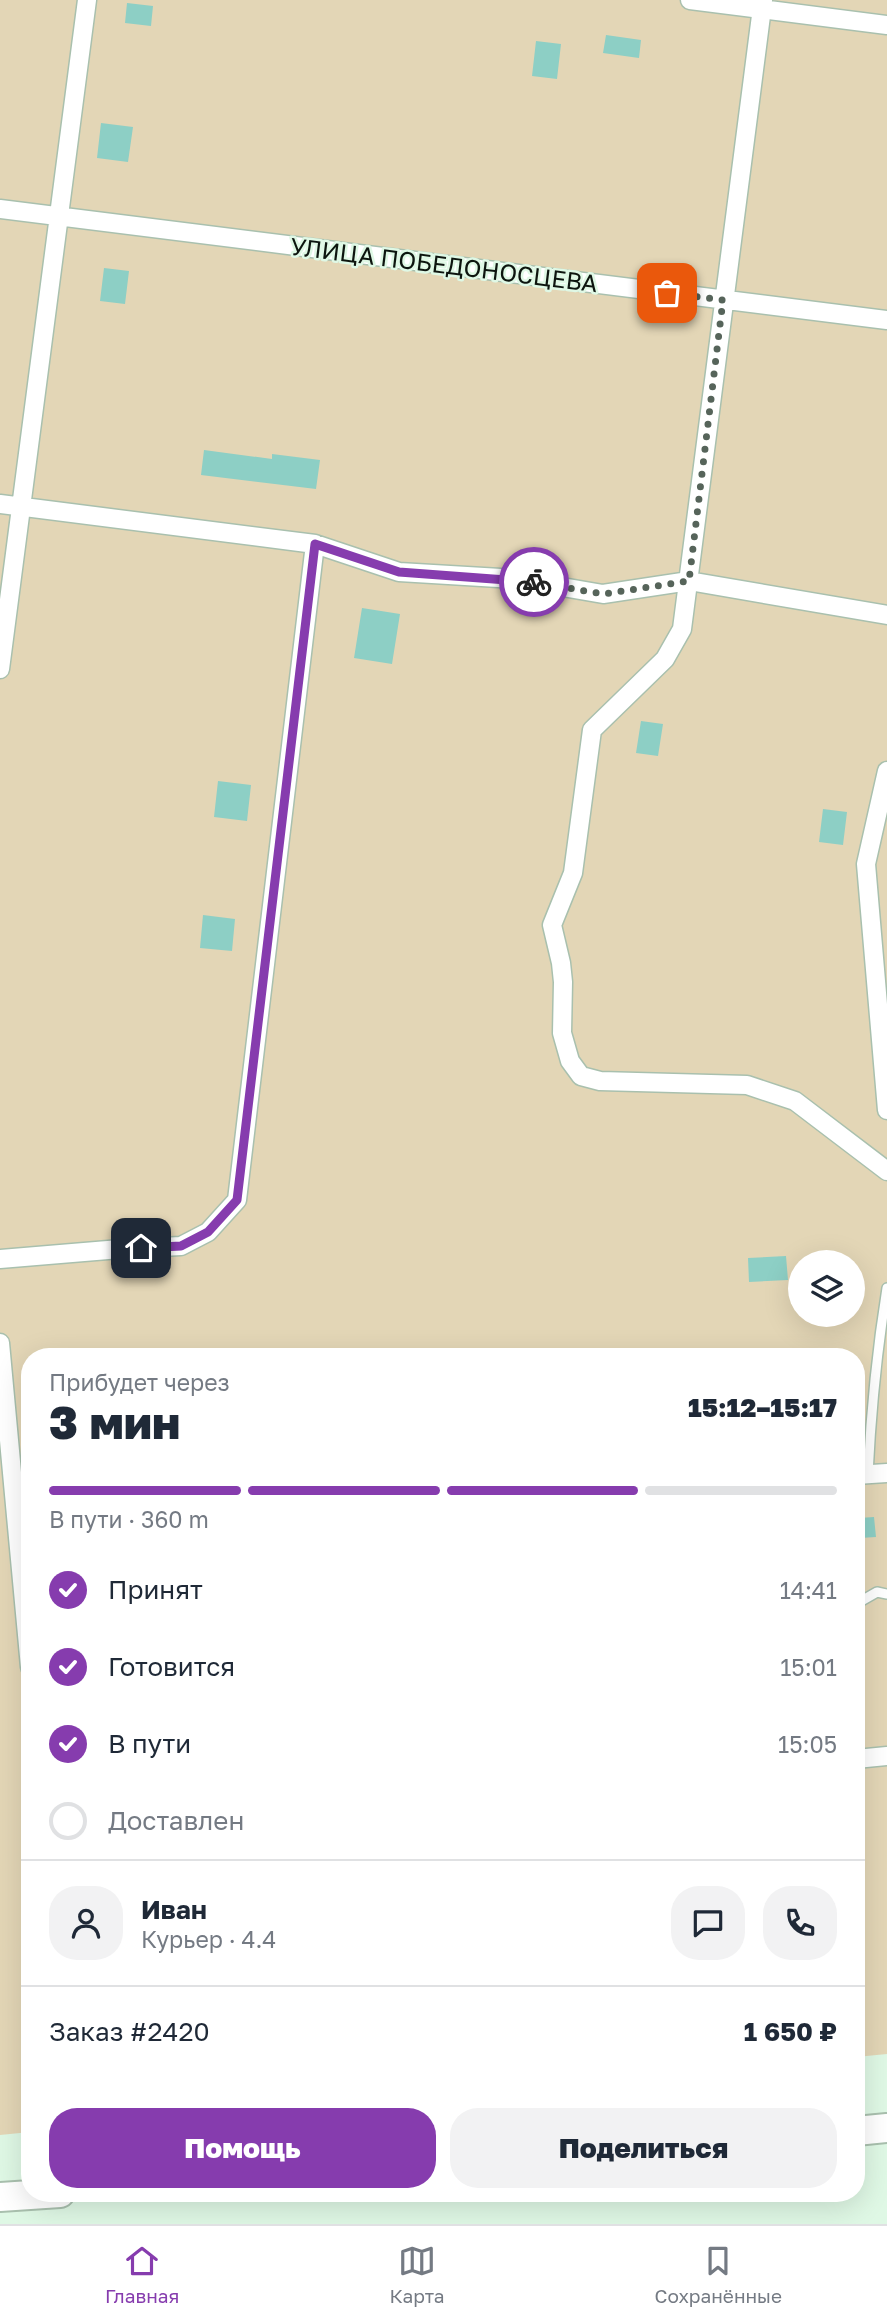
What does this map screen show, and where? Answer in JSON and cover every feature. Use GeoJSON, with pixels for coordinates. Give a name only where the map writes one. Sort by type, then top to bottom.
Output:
{"type":"FeatureCollection","features":[{"type":"Feature","properties":{"kind":"main road"},"geometry":{"type":"LineString","coordinates":[[865,2130],[887,2128]]}},
{"type":"Feature","properties":{"kind":"main road"},"geometry":{"type":"LineString","coordinates":[[0,2197],[21,2196]]}},
{"type":"Feature","properties":{"kind":"street"},"geometry":{"type":"LineString","coordinates":[[0,669],[87,0]]}},
{"type":"Feature","properties":{"kind":"street"},"geometry":{"type":"LineString","coordinates":[[690,0],[762,5],[887,25]]}},
{"type":"Feature","properties":{"kind":"street"},"geometry":{"type":"LineString","coordinates":[[762,5],[682,629],[666,659],[592,730],[573,873],[552,925],[563,982],[562,1033],[569,1061],[581,1076],[600,1081],[747,1085],[795,1101],[887,1171]]}},
{"type":"Feature","properties":{"kind":"street","name":"УЛИЦА ПОБЕДОНОСЦЕВА"},"geometry":{"type":"LineString","coordinates":[[0,209],[887,320]]}},
{"type":"Feature","properties":{"kind":"street"},"geometry":{"type":"LineString","coordinates":[[0,504],[315,544],[399,572],[516,579],[603,594],[689,581],[887,615]]}},
{"type":"Feature","properties":{"kind":"street"},"geometry":{"type":"LineString","coordinates":[[0,1259],[181,1246],[208,1232],[237,1200],[315,544]]}},
{"type":"Feature","properties":{"kind":"street"},"geometry":{"type":"LineString","coordinates":[[887,771],[866,864],[887,1110]]}},
{"type":"Feature","properties":{"kind":"street"},"geometry":{"type":"LineString","coordinates":[[0,1343],[21,1511]]}},
{"type":"Feature","properties":{"kind":"street"},"geometry":{"type":"LineString","coordinates":[[865,1475],[887,1473]]}},
{"type":"Feature","properties":{"kind":"street"},"geometry":{"type":"LineString","coordinates":[[865,1758],[887,1756]]}},
{"type":"Feature","properties":{"kind":"lane"},"geometry":{"type":"LineString","coordinates":[[865,1451],[887,1288]]}},
{"type":"Feature","properties":{"kind":"lane"},"geometry":{"type":"LineString","coordinates":[[865,1599],[877,1592],[887,1594]]}},
{"type":"Feature","properties":{"kind":"shaded area"},"geometry":{"type":"Polygon","coordinates":[[[0,0],[887,0],[887,2054],[865,2056],[865,1348],[21,1348],[21,2133],[0,2135],[0,0]]]}},
{"type":"Feature","properties":{"kind":"building"},"geometry":{"type":"Polygon","coordinates":[[[127,3],[153,6],[151,26],[125,23],[127,3]]]}},
{"type":"Feature","properties":{"kind":"building"},"geometry":{"type":"Polygon","coordinates":[[[606,35],[641,40],[639,58],[603,53],[606,35]]]}},
{"type":"Feature","properties":{"kind":"building"},"geometry":{"type":"Polygon","coordinates":[[[536,41],[561,44],[557,79],[532,76],[536,41]]]}},
{"type":"Feature","properties":{"kind":"building"},"geometry":{"type":"Polygon","coordinates":[[[101,123],[133,127],[128,162],[97,158],[101,123]]]}},
{"type":"Feature","properties":{"kind":"building"},"geometry":{"type":"Polygon","coordinates":[[[104,268],[129,271],[125,304],[100,301],[104,268]]]}},
{"type":"Feature","properties":{"kind":"building"},"geometry":{"type":"Polygon","coordinates":[[[204,450],[272,459],[272,454],[320,460],[316,489],[201,475],[204,450]]]}},
{"type":"Feature","properties":{"kind":"building"},"geometry":{"type":"Polygon","coordinates":[[[362,608],[400,614],[392,664],[354,658],[362,608]]]}},
{"type":"Feature","properties":{"kind":"building"},"geometry":{"type":"Polygon","coordinates":[[[641,721],[663,724],[658,756],[636,753],[641,721]]]}},
{"type":"Feature","properties":{"kind":"building"},"geometry":{"type":"Polygon","coordinates":[[[218,781],[251,785],[247,821],[214,817],[218,781]]]}},
{"type":"Feature","properties":{"kind":"building"},"geometry":{"type":"Polygon","coordinates":[[[823,809],[847,812],[843,845],[819,842],[823,809]]]}},
{"type":"Feature","properties":{"kind":"building"},"geometry":{"type":"Polygon","coordinates":[[[203,915],[235,919],[232,951],[200,948],[203,915]]]}},
{"type":"Feature","properties":{"kind":"building"},"geometry":{"type":"Polygon","coordinates":[[[786,1256],[788,1280],[749,1282],[748,1258],[786,1256]]]}},
{"type":"Feature","properties":{"kind":"building"},"geometry":{"type":"Polygon","coordinates":[[[874,1517],[876,1537],[865,1538],[865,1518],[874,1517]]]}},
{"type":"Feature","properties":{"kind":"way so far"},"geometry":{"type":"LineString","coordinates":[[534,582],[603,594],[689,581],[723,300],[667,293]]}},
{"type":"Feature","properties":{"kind":"route"},"geometry":{"type":"LineString","coordinates":[[141,1248],[181,1246],[208,1232],[237,1200],[315,544],[399,572],[534,582]]}}]}
